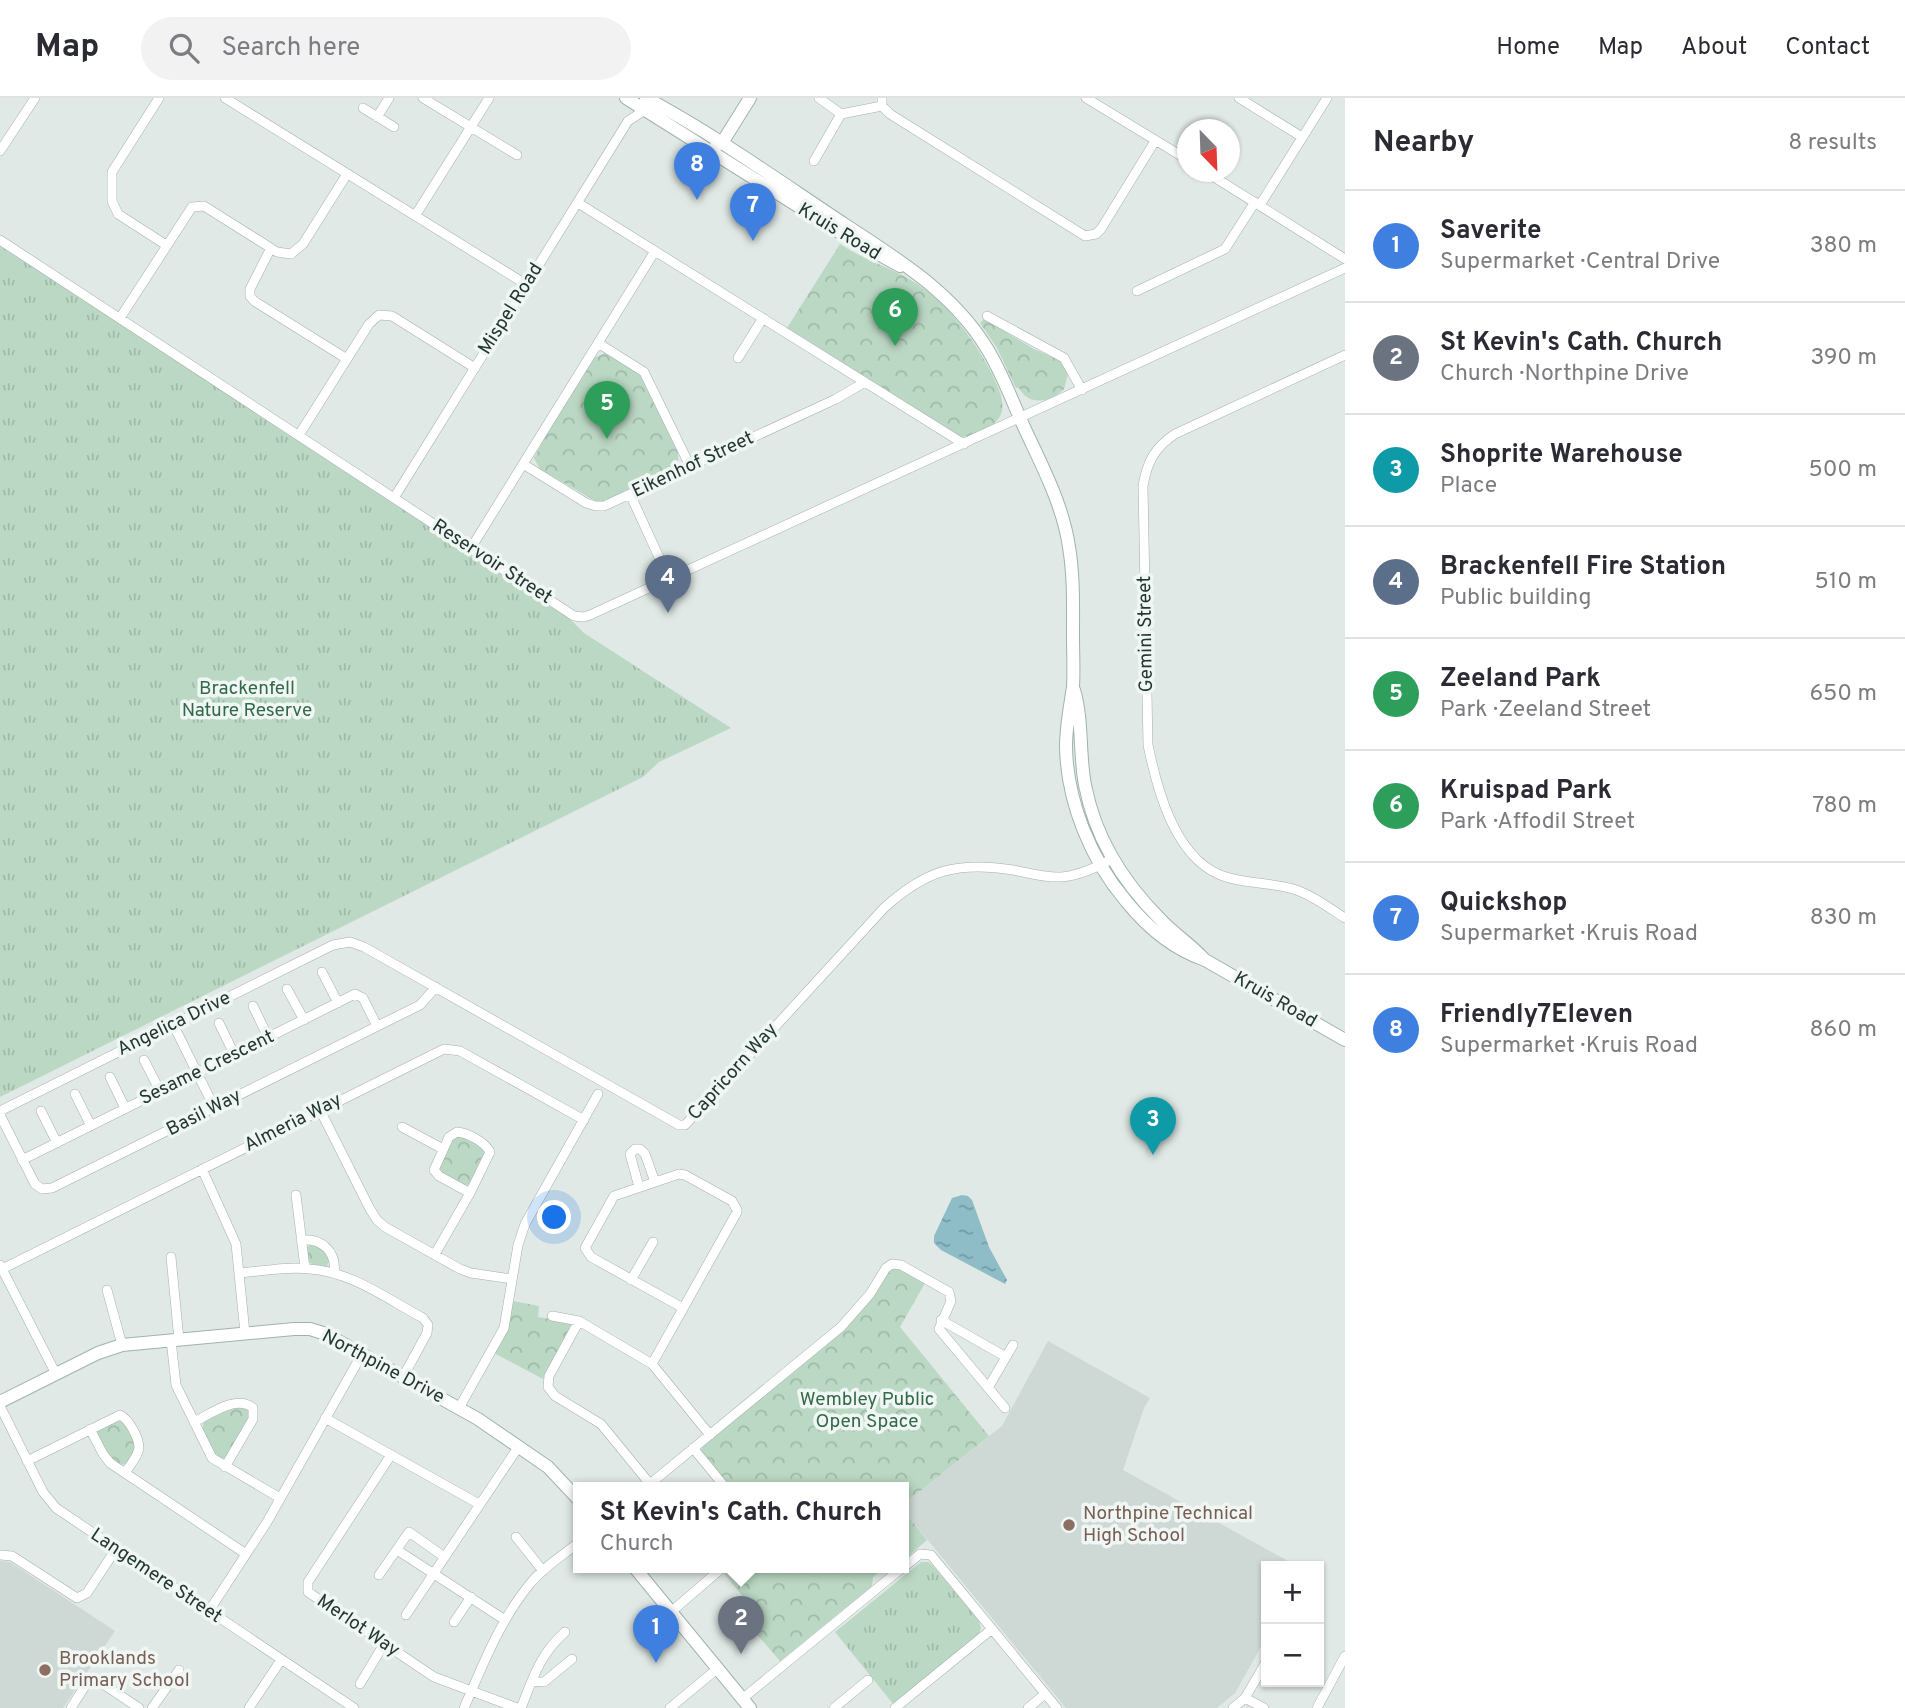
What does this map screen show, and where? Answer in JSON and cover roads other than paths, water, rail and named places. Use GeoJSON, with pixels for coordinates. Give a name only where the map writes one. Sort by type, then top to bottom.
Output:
{"type":"FeatureCollection","features":[{"type":"Feature","properties":{"kind":"street"},"geometry":{"type":"LineString","coordinates":[[0,151],[35,98]]}},
{"type":"Feature","properties":{"kind":"street"},"geometry":{"type":"LineString","coordinates":[[159,98],[113,169],[110,184],[113,206],[118,214],[166,245]]}},
{"type":"Feature","properties":{"kind":"street"},"geometry":{"type":"LineString","coordinates":[[225,98],[527,285]]}},
{"type":"Feature","properties":{"kind":"street"},"geometry":{"type":"LineString","coordinates":[[377,117],[389,98]]}},
{"type":"Feature","properties":{"kind":"street"},"geometry":{"type":"LineString","coordinates":[[424,98],[517,155]]}},
{"type":"Feature","properties":{"kind":"street"},"geometry":{"type":"LineString","coordinates":[[415,216],[489,98]]}},
{"type":"Feature","properties":{"kind":"street"},"geometry":{"type":"LineString","coordinates":[[625,98],[629,108],[628,121]]}},
{"type":"Feature","properties":{"kind":"street","name":"Kruis Road"},"geometry":{"type":"LineString","coordinates":[[625,98],[648,104],[720,147],[866,248],[913,272],[956,307],[974,330],[991,354],[1061,510],[1073,571],[1073,686],[1067,717],[1066,751],[1071,784],[1083,825],[1100,865],[1127,903],[1159,935],[1187,954],[1205,960],[1345,1040]]}},
{"type":"Feature","properties":{"kind":"street"},"geometry":{"type":"LineString","coordinates":[[720,147],[750,98]]}},
{"type":"Feature","properties":{"kind":"street"},"geometry":{"type":"LineString","coordinates":[[819,98],[841,114]]}},
{"type":"Feature","properties":{"kind":"street"},"geometry":{"type":"LineString","coordinates":[[1086,98],[1177,154]]}},
{"type":"Feature","properties":{"kind":"street"},"geometry":{"type":"LineString","coordinates":[[1239,98],[1302,137]]}},
{"type":"Feature","properties":{"kind":"street"},"geometry":{"type":"LineString","coordinates":[[1137,291],[1225,249],[1327,98]]}},
{"type":"Feature","properties":{"kind":"street"},"geometry":{"type":"LineString","coordinates":[[814,161],[841,114],[882,102],[890,114],[1085,236],[1096,234],[1101,229],[1155,141]]}},
{"type":"Feature","properties":{"kind":"street","name":"Mispel Road"},"geometry":{"type":"LineString","coordinates":[[394,498],[628,121],[648,104]]}},
{"type":"Feature","properties":{"kind":"street"},"geometry":{"type":"LineString","coordinates":[[363,108],[394,127]]}},
{"type":"Feature","properties":{"kind":"street"},"geometry":{"type":"LineString","coordinates":[[120,318],[187,211],[198,205],[204,206],[271,248],[286,254],[295,252],[301,247],[347,174]]}},
{"type":"Feature","properties":{"kind":"street"},"geometry":{"type":"LineString","coordinates":[[1223,182],[1345,259]]}},
{"type":"Feature","properties":{"kind":"street"},"geometry":{"type":"LineString","coordinates":[[578,203],[964,444]]}},
{"type":"Feature","properties":{"kind":"street","name":"Reservoir Street"},"geometry":{"type":"LineString","coordinates":[[0,240],[577,617],[590,615],[1020,418]]}},
{"type":"Feature","properties":{"kind":"street"},"geometry":{"type":"LineString","coordinates":[[271,248],[250,289],[250,296],[347,359]]}},
{"type":"Feature","properties":{"kind":"street"},"geometry":{"type":"LineString","coordinates":[[471,548],[655,251]]}},
{"type":"Feature","properties":{"kind":"street"},"geometry":{"type":"LineString","coordinates":[[1020,418],[1345,268]]}},
{"type":"Feature","properties":{"kind":"street"},"geometry":{"type":"LineString","coordinates":[[299,435],[373,319],[385,314],[475,368]]}},
{"type":"Feature","properties":{"kind":"street"},"geometry":{"type":"LineString","coordinates":[[987,316],[1064,358],[1082,390]]}},
{"type":"Feature","properties":{"kind":"street"},"geometry":{"type":"LineString","coordinates":[[738,358],[763,318]]}},
{"type":"Feature","properties":{"kind":"street"},"geometry":{"type":"LineString","coordinates":[[598,343],[644,372],[690,467]]}},
{"type":"Feature","properties":{"kind":"street","name":"Gemini Street"},"geometry":{"type":"LineString","coordinates":[[1345,355],[1175,434],[1155,451],[1146,467],[1143,486],[1148,745],[1156,784],[1166,810],[1191,853],[1207,868],[1232,878],[1293,889],[1345,918]]}},
{"type":"Feature","properties":{"kind":"street","name":"Eikenhof Street"},"geometry":{"type":"LineString","coordinates":[[523,464],[591,505],[604,506],[836,399],[865,382]]}},
{"type":"Feature","properties":{"kind":"street"},"geometry":{"type":"LineString","coordinates":[[630,494],[670,579]]}},
{"type":"Feature","properties":{"kind":"street","name":"Kruis Road"},"geometry":{"type":"LineString","coordinates":[[1073,686],[1078,705],[1080,755],[1086,788],[1112,859],[1140,898],[1205,960]]}},
{"type":"Feature","properties":{"kind":"street"},"geometry":{"type":"LineString","coordinates":[[1100,865],[1112,859]]}},
{"type":"Feature","properties":{"kind":"street","name":"Capricorn Way"},"geometry":{"type":"LineString","coordinates":[[350,942],[436,987],[679,1125],[685,1125],[884,908],[922,878],[967,866],[988,866],[1060,877],[1075,875],[1100,865]]}},
{"type":"Feature","properties":{"kind":"street","name":"Angelica Drive"},"geometry":{"type":"LineString","coordinates":[[0,1113],[333,945],[350,942]]}},
{"type":"Feature","properties":{"kind":"street"},"geometry":{"type":"LineString","coordinates":[[322,972],[338,1003]]}},
{"type":"Feature","properties":{"kind":"street","name":"Basil Way"},"geometry":{"type":"LineString","coordinates":[[0,1113],[35,1184],[42,1189],[48,1189],[420,1005],[436,987]]}},
{"type":"Feature","properties":{"kind":"street"},"geometry":{"type":"LineString","coordinates":[[288,989],[304,1020]]}},
{"type":"Feature","properties":{"kind":"street","name":"Sesame Crescent"},"geometry":{"type":"LineString","coordinates":[[22,1160],[355,994],[360,995],[377,1026]]}},
{"type":"Feature","properties":{"kind":"street"},"geometry":{"type":"LineString","coordinates":[[253,1006],[268,1037]]}},
{"type":"Feature","properties":{"kind":"street"},"geometry":{"type":"LineString","coordinates":[[219,1023],[234,1054]]}},
{"type":"Feature","properties":{"kind":"street"},"geometry":{"type":"LineString","coordinates":[[173,1024],[214,1107]]}},
{"type":"Feature","properties":{"kind":"street","name":"Almeria Way"},"geometry":{"type":"LineString","coordinates":[[1,1267],[435,1052],[449,1049],[460,1051],[583,1120]]}},
{"type":"Feature","properties":{"kind":"street"},"geometry":{"type":"LineString","coordinates":[[144,1060],[160,1091]]}},
{"type":"Feature","properties":{"kind":"street"},"geometry":{"type":"LineString","coordinates":[[110,1077],[125,1108]]}},
{"type":"Feature","properties":{"kind":"street"},"geometry":{"type":"LineString","coordinates":[[75,1094],[91,1126]]}},
{"type":"Feature","properties":{"kind":"street"},"geometry":{"type":"LineString","coordinates":[[459,1408],[504,1328],[517,1245],[525,1223],[598,1094]]}},
{"type":"Feature","properties":{"kind":"street"},"geometry":{"type":"LineString","coordinates":[[320,1110],[373,1215],[385,1227],[466,1271],[512,1279]]}},
{"type":"Feature","properties":{"kind":"street"},"geometry":{"type":"LineString","coordinates":[[41,1111],[57,1143]]}},
{"type":"Feature","properties":{"kind":"street"},"geometry":{"type":"LineString","coordinates":[[402,1127],[443,1149]]}},
{"type":"Feature","properties":{"kind":"street"},"geometry":{"type":"LineString","coordinates":[[435,1255],[470,1193],[489,1159],[489,1149],[459,1132],[451,1135],[435,1165],[435,1172],[470,1193]]}},
{"type":"Feature","properties":{"kind":"street"},"geometry":{"type":"LineString","coordinates":[[639,1187],[630,1159],[630,1154],[635,1149],[640,1149],[645,1154],[655,1182]]}},
{"type":"Feature","properties":{"kind":"street"},"geometry":{"type":"LineString","coordinates":[[202,1169],[233,1235],[240,1273],[245,1333]]}},
{"type":"Feature","properties":{"kind":"street"},"geometry":{"type":"LineString","coordinates":[[652,1363],[736,1214],[737,1207],[685,1175],[675,1175],[612,1198],[585,1246],[589,1256],[683,1308]]}},
{"type":"Feature","properties":{"kind":"street"},"geometry":{"type":"LineString","coordinates":[[296,1195],[305,1268]]}},
{"type":"Feature","properties":{"kind":"street"},"geometry":{"type":"LineString","coordinates":[[302,1240],[316,1241],[328,1249],[334,1262],[334,1273]]}},
{"type":"Feature","properties":{"kind":"street"},"geometry":{"type":"LineString","coordinates":[[631,1280],[653,1242]]}},
{"type":"Feature","properties":{"kind":"street"},"geometry":{"type":"LineString","coordinates":[[171,1257],[176,1385],[212,1458],[280,1498]]}},
{"type":"Feature","properties":{"kind":"street"},"geometry":{"type":"LineString","coordinates":[[652,1482],[841,1327],[861,1306],[886,1268],[892,1264],[901,1265],[949,1292],[951,1301],[939,1329],[1005,1408]]}},
{"type":"Feature","properties":{"kind":"street"},"geometry":{"type":"LineString","coordinates":[[1,1267],[56,1374]]}},
{"type":"Feature","properties":{"kind":"street"},"geometry":{"type":"LineString","coordinates":[[240,1273],[305,1268],[334,1273],[348,1277],[427,1322],[427,1333],[403,1377]]}},
{"type":"Feature","properties":{"kind":"street"},"geometry":{"type":"LineString","coordinates":[[107,1290],[122,1345]]}},
{"type":"Feature","properties":{"kind":"street"},"geometry":{"type":"LineString","coordinates":[[552,1316],[579,1321],[652,1363],[710,1435]]}},
{"type":"Feature","properties":{"kind":"street"},"geometry":{"type":"LineString","coordinates":[[941,1320],[1006,1357]]}},
{"type":"Feature","properties":{"kind":"street"},"geometry":{"type":"LineString","coordinates":[[579,1321],[549,1376],[548,1387],[555,1396],[601,1424],[644,1482]]}},
{"type":"Feature","properties":{"kind":"street","name":"Northpine Drive"},"geometry":{"type":"LineString","coordinates":[[0,1404],[98,1353],[122,1345],[310,1329],[326,1334],[459,1408],[554,1471],[573,1493]]}},
{"type":"Feature","properties":{"kind":"street"},"geometry":{"type":"LineString","coordinates":[[988,1388],[1013,1345]]}},
{"type":"Feature","properties":{"kind":"street"},"geometry":{"type":"LineString","coordinates":[[209,1611],[280,1498],[362,1354]]}},
{"type":"Feature","properties":{"kind":"street"},"geometry":{"type":"LineString","coordinates":[[194,1422],[230,1405],[245,1403],[253,1408],[253,1419],[225,1467]]}},
{"type":"Feature","properties":{"kind":"street","name":"Langemere Street"},"geometry":{"type":"LineString","coordinates":[[0,1404],[43,1492],[56,1508],[354,1708]]}},
{"type":"Feature","properties":{"kind":"street"},"geometry":{"type":"LineString","coordinates":[[27,1461],[117,1415],[126,1418],[139,1447],[125,1473]]}},
{"type":"Feature","properties":{"kind":"street"},"geometry":{"type":"LineString","coordinates":[[325,1418],[479,1504]]}},
{"type":"Feature","properties":{"kind":"street"},"geometry":{"type":"LineString","coordinates":[[90,1429],[105,1458],[246,1554]]}},
{"type":"Feature","properties":{"kind":"street"},"geometry":{"type":"LineString","coordinates":[[406,1615],[519,1446]]}},
{"type":"Feature","properties":{"kind":"street"},"geometry":{"type":"LineString","coordinates":[[694,1448],[720,1482]]}},
{"type":"Feature","properties":{"kind":"street","name":"Merlot Way"},"geometry":{"type":"LineString","coordinates":[[391,1455],[306,1587],[311,1596],[434,1677],[519,1708]]}},
{"type":"Feature","properties":{"kind":"street"},"geometry":{"type":"LineString","coordinates":[[379,1575],[409,1532],[443,1556]]}},
{"type":"Feature","properties":{"kind":"street"},"geometry":{"type":"LineString","coordinates":[[516,1537],[543,1571]]}},
{"type":"Feature","properties":{"kind":"street"},"geometry":{"type":"LineString","coordinates":[[464,1708],[490,1644],[505,1620],[530,1584],[573,1547]]}},
{"type":"Feature","properties":{"kind":"street"},"geometry":{"type":"LineString","coordinates":[[0,1555],[12,1556],[77,1598],[87,1593],[116,1549]]}},
{"type":"Feature","properties":{"kind":"street"},"geometry":{"type":"LineString","coordinates":[[397,1550],[505,1620]]}},
{"type":"Feature","properties":{"kind":"street"},"geometry":{"type":"LineString","coordinates":[[909,1562],[920,1554],[931,1555],[1057,1708]]}},
{"type":"Feature","properties":{"kind":"street"},"geometry":{"type":"LineString","coordinates":[[639,1573],[746,1704],[896,1573]]}},
{"type":"Feature","properties":{"kind":"street"},"geometry":{"type":"LineString","coordinates":[[671,1612],[716,1573]]}},
{"type":"Feature","properties":{"kind":"street"},"geometry":{"type":"LineString","coordinates":[[454,1622],[471,1597]]}},
{"type":"Feature","properties":{"kind":"street"},"geometry":{"type":"LineString","coordinates":[[895,1708],[992,1629]]}},
{"type":"Feature","properties":{"kind":"street"},"geometry":{"type":"LineString","coordinates":[[519,1708],[550,1646],[565,1632]]}},
{"type":"Feature","properties":{"kind":"street"},"geometry":{"type":"LineString","coordinates":[[360,1684],[384,1644]]}},
{"type":"Feature","properties":{"kind":"street"},"geometry":{"type":"LineString","coordinates":[[1317,1708],[1345,1656]]}},
{"type":"Feature","properties":{"kind":"street"},"geometry":{"type":"LineString","coordinates":[[532,1681],[544,1682],[572,1659]]}},
{"type":"Feature","properties":{"kind":"street"},"geometry":{"type":"LineString","coordinates":[[248,1708],[281,1660]]}},
{"type":"Feature","properties":{"kind":"street"},"geometry":{"type":"LineString","coordinates":[[670,1708],[718,1669]]}},
{"type":"Feature","properties":{"kind":"street"},"geometry":{"type":"LineString","coordinates":[[152,1708],[179,1670]]}},
{"type":"Feature","properties":{"kind":"street"},"geometry":{"type":"LineString","coordinates":[[1233,1708],[1245,1698],[1261,1671]]}},
{"type":"Feature","properties":{"kind":"street"},"geometry":{"type":"LineString","coordinates":[[834,1708],[846,1704],[868,1679]]}},
{"type":"Feature","properties":{"kind":"street"},"geometry":{"type":"LineString","coordinates":[[71,1708],[88,1684],[97,1681],[139,1708]]}},
{"type":"Feature","properties":{"kind":"street"},"geometry":{"type":"LineString","coordinates":[[1028,1708],[1045,1694]]}},
{"type":"Feature","properties":{"kind":"street"},"geometry":{"type":"LineString","coordinates":[[1245,1698],[1264,1708]]}},
{"type":"Feature","properties":{"kind":"water"},"geometry":{"type":"Polygon","coordinates":[[[962,1195],[972,1200],[989,1247],[1007,1280],[1005,1284],[941,1250],[934,1243],[934,1236],[952,1198],[962,1195]]]}},
{"type":"Feature","properties":{"kind":"place","name":"Friendly7Eleven"},"geometry":{"type":"Point","coordinates":[697,200]}},
{"type":"Feature","properties":{"kind":"place","name":"Quickshop"},"geometry":{"type":"Point","coordinates":[753,241]}},
{"type":"Feature","properties":{"kind":"place","name":"Kruispad Park"},"geometry":{"type":"Point","coordinates":[895,346]}},
{"type":"Feature","properties":{"kind":"place","name":"Zeeland Park"},"geometry":{"type":"Point","coordinates":[607,439]}},
{"type":"Feature","properties":{"kind":"place","name":"Brackenfell Fire Station"},"geometry":{"type":"Point","coordinates":[668,613]}},
{"type":"Feature","properties":{"kind":"place","name":"Shoprite Warehouse"},"geometry":{"type":"Point","coordinates":[1153,1155]}},
{"type":"Feature","properties":{"kind":"place","name":"Northpine Technical High School"},"geometry":{"type":"Point","coordinates":[1069,1525]}},
{"type":"Feature","properties":{"kind":"place","name":"St Kevin's Cath. Church"},"geometry":{"type":"Point","coordinates":[741,1654]}},
{"type":"Feature","properties":{"kind":"place","name":"Saverite"},"geometry":{"type":"Point","coordinates":[656,1663]}},
{"type":"Feature","properties":{"kind":"place","name":"Brooklands Primary School"},"geometry":{"type":"Point","coordinates":[45,1670]}},
{"type":"Feature","properties":{"kind":"park label","name":"Brackenfell Nature Reserve"},"geometry":{"type":"Point","coordinates":[247,700]}},
{"type":"Feature","properties":{"kind":"park label","name":"Wembley Public Open Space"},"geometry":{"type":"Point","coordinates":[867,1411]}}]}
